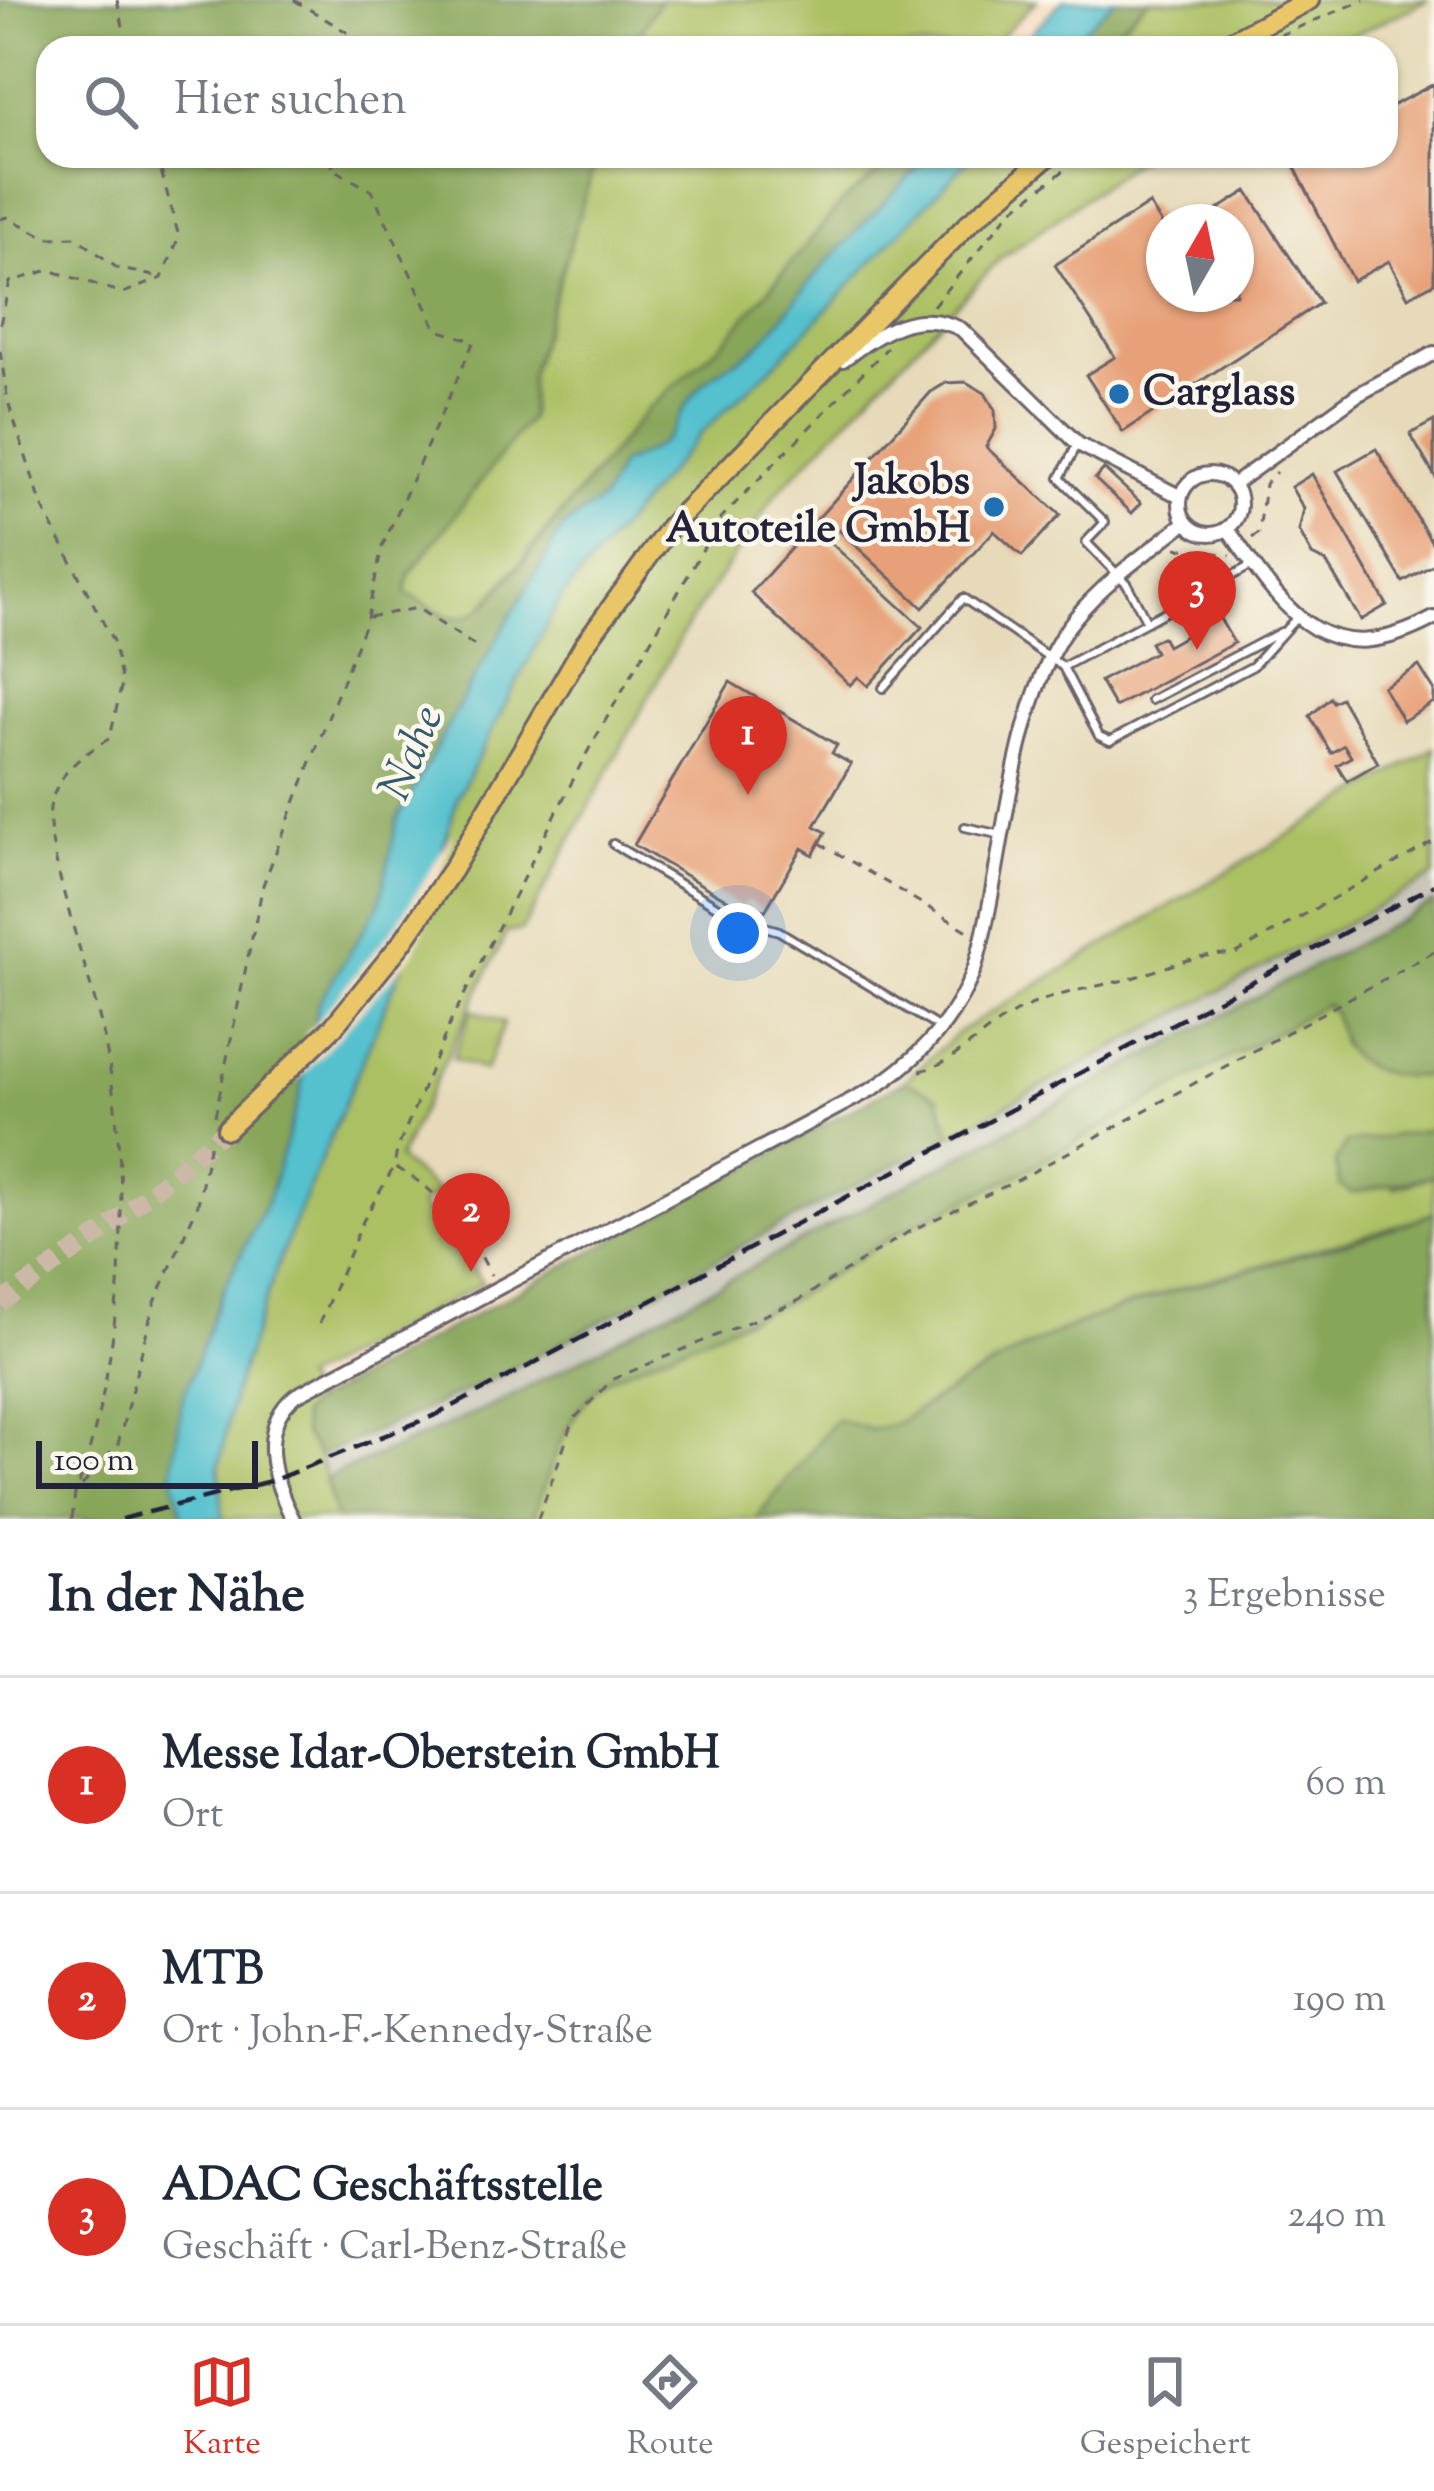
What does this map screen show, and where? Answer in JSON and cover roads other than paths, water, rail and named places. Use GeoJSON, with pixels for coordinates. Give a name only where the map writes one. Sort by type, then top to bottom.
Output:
{"type":"FeatureCollection","features":[{"type":"Feature","properties":{"kind":"main road"},"geometry":{"type":"LineString","coordinates":[[1240,36],[1310,0]]}},
{"type":"Feature","properties":{"kind":"main road"},"geometry":{"type":"LineString","coordinates":[[227,1129],[276,1085],[401,944],[624,586],[670,526],[969,223],[1034,168]]}},
{"type":"Feature","properties":{"kind":"street"},"geometry":{"type":"LineString","coordinates":[[802,391],[886,332],[927,317],[961,328],[1078,444],[1155,479],[1181,497],[1186,522],[1206,534],[1228,529],[1241,508],[1234,484],[1223,476],[1197,477],[1181,497]]}},
{"type":"Feature","properties":{"kind":"street"},"geometry":{"type":"LineString","coordinates":[[1234,484],[1357,395],[1434,353]]}},
{"type":"Feature","properties":{"kind":"street"},"geometry":{"type":"LineString","coordinates":[[292,1519],[274,1472],[272,1446],[281,1407],[874,1088],[909,1063],[940,1029],[965,993],[983,939],[1030,710],[1047,660],[1075,618],[1119,575],[1186,522]]}},
{"type":"Feature","properties":{"kind":"street"},"geometry":{"type":"LineString","coordinates":[[1228,529],[1298,616],[1336,640],[1363,644],[1387,640],[1434,618]]}},
{"type":"Feature","properties":{"kind":"lane"},"geometry":{"type":"LineString","coordinates":[[1078,444],[1060,478],[1105,522],[1086,542],[1119,575],[1148,622]]}},
{"type":"Feature","properties":{"kind":"lane"},"geometry":{"type":"LineString","coordinates":[[1063,668],[1255,564]]}},
{"type":"Feature","properties":{"kind":"lane"},"geometry":{"type":"LineString","coordinates":[[883,688],[963,598],[1063,668],[1099,736],[1110,741],[1253,666],[1298,616]]}},
{"type":"Feature","properties":{"kind":"lane"},"geometry":{"type":"LineString","coordinates":[[1151,700],[1287,629]]}},
{"type":"Feature","properties":{"kind":"lane"},"geometry":{"type":"LineString","coordinates":[[965,827],[1005,835]]}},
{"type":"Feature","properties":{"kind":"lane"},"geometry":{"type":"LineString","coordinates":[[613,844],[738,919],[779,931],[940,1029]]}},
{"type":"Feature","properties":{"kind":"water"},"geometry":{"type":"Polygon","coordinates":[[[1063,0],[1115,0],[1077,36],[1030,34],[1063,0]]]}},
{"type":"Feature","properties":{"kind":"water"},"geometry":{"type":"Polygon","coordinates":[[[918,168],[961,168],[772,367],[701,433],[560,599],[458,796],[426,909],[281,1255],[234,1391],[219,1467],[223,1519],[183,1519],[172,1473],[182,1401],[221,1295],[269,1197],[299,1099],[318,1004],[380,903],[397,820],[563,527],[603,499],[621,464],[666,438],[709,378],[765,339],[815,276],[918,168]]]}},
{"type":"Feature","properties":{"kind":"tunnel"},"geometry":{"type":"LineString","coordinates":[[0,1303],[103,1232],[227,1129]]}},
{"type":"Feature","properties":{"kind":"railway"},"geometry":{"type":"LineString","coordinates":[[122,1519],[274,1480],[438,1414],[1434,885]]}},
{"type":"Feature","properties":{"kind":"place","name":"Carglass"},"geometry":{"type":"Point","coordinates":[1119,394]}},
{"type":"Feature","properties":{"kind":"place","name":"Jakobs Autoteile GmbH"},"geometry":{"type":"Point","coordinates":[994,507]}},
{"type":"Feature","properties":{"kind":"place","name":"ADAC Geschäftsstelle"},"geometry":{"type":"Point","coordinates":[1197,650]}},
{"type":"Feature","properties":{"kind":"place","name":"Messe Idar-Oberstein GmbH"},"geometry":{"type":"Point","coordinates":[748,795]}},
{"type":"Feature","properties":{"kind":"place","name":"MTB"},"geometry":{"type":"Point","coordinates":[471,1272]}},
{"type":"Feature","properties":{"kind":"water label","name":"Nahe"},"geometry":{"type":"Point","coordinates":[414,754]}}]}
